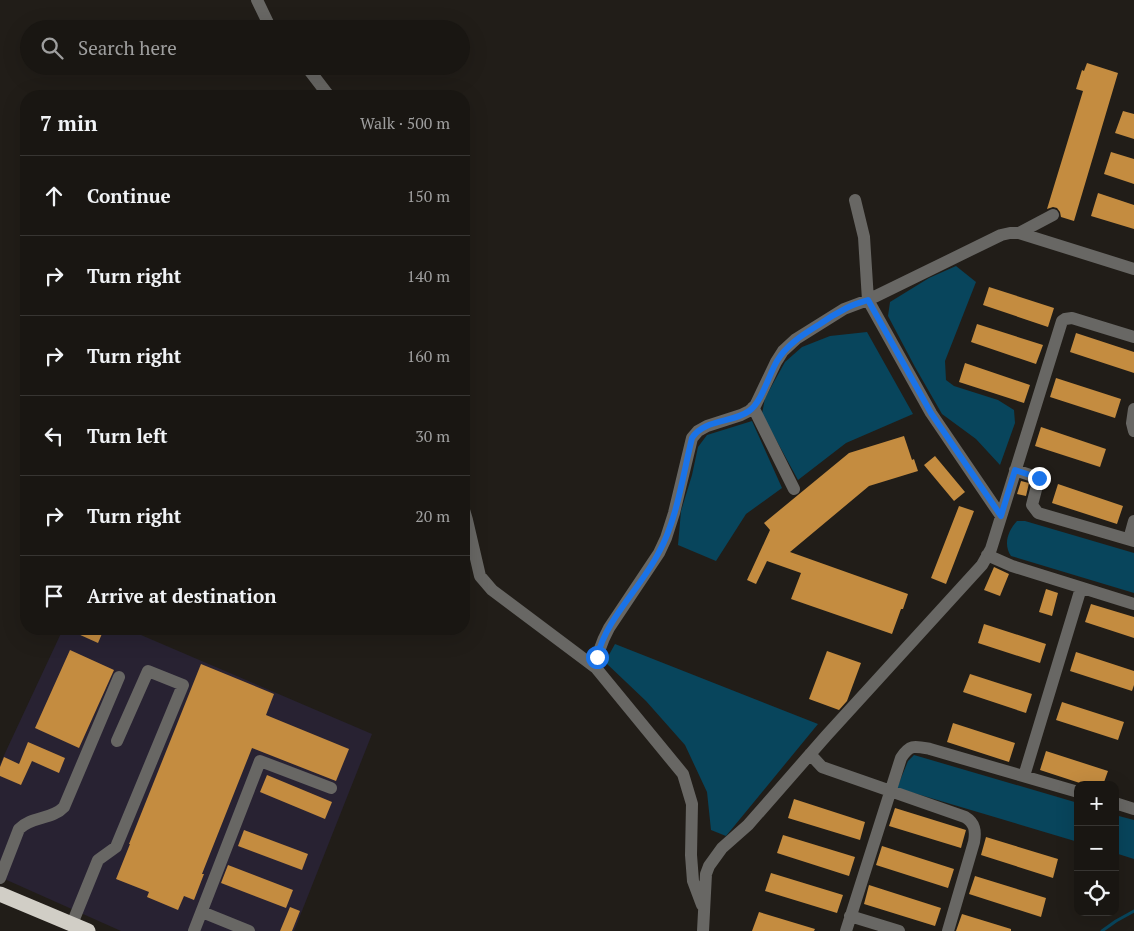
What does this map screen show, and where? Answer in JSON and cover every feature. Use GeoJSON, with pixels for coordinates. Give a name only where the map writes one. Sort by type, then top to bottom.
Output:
{"type":"FeatureCollection","features":[{"type":"Feature","properties":{"kind":"highway"},"geometry":{"type":"LineString","coordinates":[[0,894],[88,931]]}},
{"type":"Feature","properties":{"kind":"street"},"geometry":{"type":"LineString","coordinates":[[257,0],[267,20]]}},
{"type":"Feature","properties":{"kind":"street"},"geometry":{"type":"LineString","coordinates":[[313,75],[324,90]]}},
{"type":"Feature","properties":{"kind":"street"},"geometry":{"type":"LineString","coordinates":[[855,200],[864,237],[868,300],[931,413],[1001,516]]}},
{"type":"Feature","properties":{"kind":"street"},"geometry":{"type":"LineString","coordinates":[[1019,233],[1053,215]]}},
{"type":"Feature","properties":{"kind":"street"},"geometry":{"type":"LineString","coordinates":[[596,668],[597,657],[604,637],[659,553],[666,538],[692,438],[698,431],[707,426],[741,416],[755,406],[776,362],[783,351],[796,339],[844,309],[868,300],[1000,235],[1019,233],[1134,269]]}},
{"type":"Feature","properties":{"kind":"street"},"geometry":{"type":"LineString","coordinates":[[703,931],[706,874],[718,853],[748,825],[982,565],[991,549],[1062,321],[1072,318],[1134,337]]}},
{"type":"Feature","properties":{"kind":"street"},"geometry":{"type":"LineString","coordinates":[[753,407],[794,489]]}},
{"type":"Feature","properties":{"kind":"street"},"geometry":{"type":"LineString","coordinates":[[1134,409],[1132,423],[1134,431]]}},
{"type":"Feature","properties":{"kind":"street"},"geometry":{"type":"LineString","coordinates":[[1015,470],[1039,478],[1032,505],[1038,513],[1131,540],[1134,521]]}},
{"type":"Feature","properties":{"kind":"street"},"geometry":{"type":"LineString","coordinates":[[470,533],[480,576],[492,590],[596,668],[683,774],[692,804],[691,855],[693,881],[704,911]]}},
{"type":"Feature","properties":{"kind":"street"},"geometry":{"type":"LineString","coordinates":[[987,555],[1012,566],[1134,604]]}},
{"type":"Feature","properties":{"kind":"street"},"geometry":{"type":"LineString","coordinates":[[1024,776],[1081,588]]}},
{"type":"Feature","properties":{"kind":"street"},"geometry":{"type":"LineString","coordinates":[[72,924],[98,860],[116,847],[183,685],[148,671],[117,741]]}},
{"type":"Feature","properties":{"kind":"street"},"geometry":{"type":"LineString","coordinates":[[0,878],[18,829],[29,822],[57,814],[64,806],[119,677]]}},
{"type":"Feature","properties":{"kind":"street"},"geometry":{"type":"LineString","coordinates":[[846,931],[901,758],[908,749],[916,746],[930,749],[1074,791]]}},
{"type":"Feature","properties":{"kind":"street"},"geometry":{"type":"LineString","coordinates":[[810,754],[822,767],[965,817],[973,823],[975,827],[974,842],[948,931]]}},
{"type":"Feature","properties":{"kind":"street"},"geometry":{"type":"LineString","coordinates":[[194,931],[260,761],[331,788]]}},
{"type":"Feature","properties":{"kind":"street"},"geometry":{"type":"LineString","coordinates":[[1119,804],[1134,809]]}},
{"type":"Feature","properties":{"kind":"street"},"geometry":{"type":"LineString","coordinates":[[202,912],[249,931]]}},
{"type":"Feature","properties":{"kind":"street"},"geometry":{"type":"LineString","coordinates":[[850,916],[899,931]]}},
{"type":"Feature","properties":{"kind":"shaded area"},"geometry":{"type":"Polygon","coordinates":[[[60,635],[141,635],[372,734],[294,931],[121,931],[0,877],[0,764],[60,635]]]}},
{"type":"Feature","properties":{"kind":"water"},"geometry":{"type":"Polygon","coordinates":[[[956,266],[976,282],[945,361],[946,380],[954,386],[998,400],[1014,410],[1015,423],[1000,465],[976,439],[942,414],[888,316],[890,302],[929,278],[956,266]]]}},
{"type":"Feature","properties":{"kind":"water"},"geometry":{"type":"Polygon","coordinates":[[[867,332],[913,414],[846,443],[798,480],[762,414],[765,398],[785,362],[802,347],[830,336],[867,332]]]}},
{"type":"Feature","properties":{"kind":"water"},"geometry":{"type":"Polygon","coordinates":[[[752,421],[782,488],[746,514],[716,561],[678,545],[681,511],[698,447],[707,435],[752,421]]]}},
{"type":"Feature","properties":{"kind":"water"},"geometry":{"type":"Polygon","coordinates":[[[1017,521],[1025,521],[1134,553],[1134,593],[1011,556],[1007,542],[1011,529],[1017,521]]]}},
{"type":"Feature","properties":{"kind":"water"},"geometry":{"type":"Polygon","coordinates":[[[615,644],[818,724],[726,836],[711,830],[707,792],[685,745],[646,701],[605,662],[615,644]]]}},
{"type":"Feature","properties":{"kind":"water"},"geometry":{"type":"Polygon","coordinates":[[[914,755],[1074,802],[1074,841],[897,788],[908,761],[914,755]]]}},
{"type":"Feature","properties":{"kind":"water"},"geometry":{"type":"Polygon","coordinates":[[[1119,816],[1134,820],[1134,859],[1119,854],[1119,816]]]}},
{"type":"Feature","properties":{"kind":"building"},"geometry":{"type":"Polygon","coordinates":[[[1087,63],[1118,73],[1074,221],[1061,217],[1057,208],[1047,209],[1083,91],[1076,89],[1082,70],[1084,71],[1087,63]]]}},
{"type":"Feature","properties":{"kind":"building"},"geometry":{"type":"Polygon","coordinates":[[[1123,111],[1134,114],[1134,139],[1115,133],[1123,111]]]}},
{"type":"Feature","properties":{"kind":"building"},"geometry":{"type":"Polygon","coordinates":[[[1111,152],[1134,159],[1134,184],[1104,174],[1111,152]]]}},
{"type":"Feature","properties":{"kind":"building"},"geometry":{"type":"Polygon","coordinates":[[[1098,193],[1134,205],[1134,229],[1091,216],[1098,193]]]}},
{"type":"Feature","properties":{"kind":"building"},"geometry":{"type":"Polygon","coordinates":[[[989,287],[1054,308],[1048,327],[983,305],[989,287]]]}},
{"type":"Feature","properties":{"kind":"building"},"geometry":{"type":"Polygon","coordinates":[[[977,324],[1043,345],[1036,364],[971,342],[977,324]]]}},
{"type":"Feature","properties":{"kind":"building"},"geometry":{"type":"Polygon","coordinates":[[[1076,333],[1134,352],[1134,373],[1070,352],[1076,333]]]}},
{"type":"Feature","properties":{"kind":"building"},"geometry":{"type":"Polygon","coordinates":[[[965,363],[1030,385],[1024,403],[959,382],[965,363]]]}},
{"type":"Feature","properties":{"kind":"building"},"geometry":{"type":"Polygon","coordinates":[[[1056,378],[1121,399],[1115,418],[1050,397],[1056,378]]]}},
{"type":"Feature","properties":{"kind":"building"},"geometry":{"type":"Polygon","coordinates":[[[1041,427],[1106,449],[1100,467],[1035,446],[1041,427]]]}},
{"type":"Feature","properties":{"kind":"building"},"geometry":{"type":"Polygon","coordinates":[[[904,436],[918,471],[869,486],[790,552],[908,594],[892,634],[791,599],[801,573],[767,561],[756,584],[747,580],[770,530],[764,523],[849,453],[904,436]]]}},
{"type":"Feature","properties":{"kind":"building"},"geometry":{"type":"Polygon","coordinates":[[[935,456],[965,492],[954,501],[924,465],[935,456]]]}},
{"type":"Feature","properties":{"kind":"building"},"geometry":{"type":"Polygon","coordinates":[[[1021,481],[1029,483],[1026,496],[1017,494],[1021,481]]]}},
{"type":"Feature","properties":{"kind":"building"},"geometry":{"type":"Polygon","coordinates":[[[1058,484],[1123,506],[1117,524],[1052,503],[1058,484]]]}},
{"type":"Feature","properties":{"kind":"building"},"geometry":{"type":"Polygon","coordinates":[[[959,506],[974,511],[946,584],[931,578],[959,506]]]}},
{"type":"Feature","properties":{"kind":"building"},"geometry":{"type":"Polygon","coordinates":[[[994,567],[1009,574],[1000,596],[984,590],[994,567]]]}},
{"type":"Feature","properties":{"kind":"building"},"geometry":{"type":"Polygon","coordinates":[[[1046,589],[1058,593],[1052,616],[1039,612],[1046,589]]]}},
{"type":"Feature","properties":{"kind":"building"},"geometry":{"type":"Polygon","coordinates":[[[1091,604],[1134,617],[1134,638],[1085,622],[1091,604]]]}},
{"type":"Feature","properties":{"kind":"building"},"geometry":{"type":"Polygon","coordinates":[[[984,624],[1046,644],[1040,663],[978,643],[984,624]]]}},
{"type":"Feature","properties":{"kind":"building"},"geometry":{"type":"Polygon","coordinates":[[[80,635],[101,635],[98,643],[80,635]]]}},
{"type":"Feature","properties":{"kind":"building"},"geometry":{"type":"Polygon","coordinates":[[[70,650],[114,670],[79,748],[35,728],[70,650]]]}},
{"type":"Feature","properties":{"kind":"building"},"geometry":{"type":"Polygon","coordinates":[[[827,651],[861,663],[847,701],[839,710],[809,699],[827,651]]]}},
{"type":"Feature","properties":{"kind":"building"},"geometry":{"type":"Polygon","coordinates":[[[1076,652],[1134,671],[1132,691],[1070,671],[1076,652]]]}},
{"type":"Feature","properties":{"kind":"building"},"geometry":{"type":"Polygon","coordinates":[[[201,664],[274,694],[266,715],[349,749],[336,781],[252,748],[202,874],[204,874],[194,900],[184,896],[178,910],[147,897],[149,892],[116,879],[201,664]]]}},
{"type":"Feature","properties":{"kind":"building"},"geometry":{"type":"Polygon","coordinates":[[[970,674],[1032,694],[1026,713],[963,692],[970,674]]]}},
{"type":"Feature","properties":{"kind":"building"},"geometry":{"type":"Polygon","coordinates":[[[1062,702],[1124,722],[1118,740],[1056,720],[1062,702]]]}},
{"type":"Feature","properties":{"kind":"building"},"geometry":{"type":"Polygon","coordinates":[[[953,723],[1015,743],[1009,762],[947,742],[953,723]]]}},
{"type":"Feature","properties":{"kind":"building"},"geometry":{"type":"Polygon","coordinates":[[[28,742],[65,758],[59,773],[32,761],[21,785],[0,776],[0,767],[4,757],[19,764],[28,742]]]}},
{"type":"Feature","properties":{"kind":"building"},"geometry":{"type":"Polygon","coordinates":[[[1046,751],[1108,771],[1104,781],[1074,781],[1040,770],[1046,751]]]}},
{"type":"Feature","properties":{"kind":"building"},"geometry":{"type":"Polygon","coordinates":[[[267,775],[332,802],[325,819],[260,792],[267,775]]]}},
{"type":"Feature","properties":{"kind":"building"},"geometry":{"type":"Polygon","coordinates":[[[794,799],[865,822],[860,840],[788,818],[794,799]]]}},
{"type":"Feature","properties":{"kind":"building"},"geometry":{"type":"Polygon","coordinates":[[[895,808],[966,830],[961,848],[889,826],[895,808]]]}},
{"type":"Feature","properties":{"kind":"building"},"geometry":{"type":"Polygon","coordinates":[[[244,830],[308,854],[302,870],[238,846],[244,830]]]}},
{"type":"Feature","properties":{"kind":"building"},"geometry":{"type":"Polygon","coordinates":[[[783,835],[855,857],[849,876],[777,853],[783,835]]]}},
{"type":"Feature","properties":{"kind":"building"},"geometry":{"type":"Polygon","coordinates":[[[986,837],[1058,859],[1053,878],[981,855],[986,837]]]}},
{"type":"Feature","properties":{"kind":"building"},"geometry":{"type":"Polygon","coordinates":[[[882,846],[954,869],[948,888],[876,865],[882,846]]]}},
{"type":"Feature","properties":{"kind":"building"},"geometry":{"type":"Polygon","coordinates":[[[228,865],[293,890],[286,908],[221,883],[228,865]]]}},
{"type":"Feature","properties":{"kind":"building"},"geometry":{"type":"Polygon","coordinates":[[[771,873],[843,895],[837,913],[765,891],[771,873]]]}},
{"type":"Feature","properties":{"kind":"building"},"geometry":{"type":"Polygon","coordinates":[[[975,876],[1046,898],[1041,917],[969,894],[975,876]]]}},
{"type":"Feature","properties":{"kind":"building"},"geometry":{"type":"Polygon","coordinates":[[[869,885],[941,908],[935,926],[864,904],[869,885]]]}},
{"type":"Feature","properties":{"kind":"building"},"geometry":{"type":"Polygon","coordinates":[[[290,907],[300,911],[292,931],[280,931],[290,907]]]}},
{"type":"Feature","properties":{"kind":"building"},"geometry":{"type":"Polygon","coordinates":[[[759,912],[815,929],[814,931],[752,931],[759,912]]]}},
{"type":"Feature","properties":{"kind":"building"},"geometry":{"type":"Polygon","coordinates":[[[962,914],[1011,929],[1011,931],[956,931],[962,914]]]}},
{"type":"Feature","properties":{"kind":"waterway"},"geometry":{"type":"LineString","coordinates":[[1102,931],[1134,911]]}},
{"type":"Feature","properties":{"kind":"route"},"geometry":{"type":"LineString","coordinates":[[597,657],[609,628],[659,553],[666,538],[694,435],[707,426],[741,416],[748,412],[755,406],[783,351],[796,339],[844,309],[868,300],[931,413],[1001,516],[1015,470],[1039,478]]}}]}
